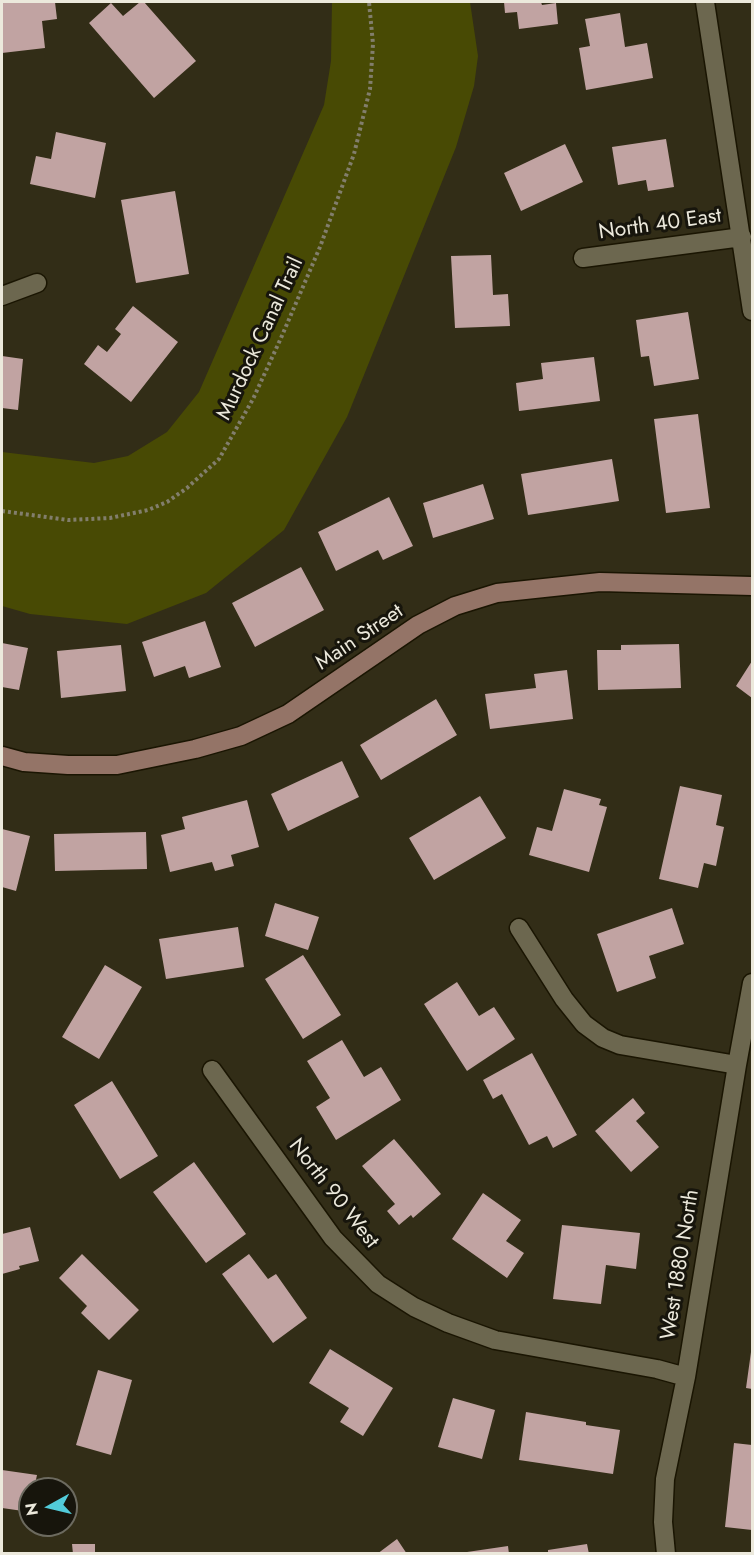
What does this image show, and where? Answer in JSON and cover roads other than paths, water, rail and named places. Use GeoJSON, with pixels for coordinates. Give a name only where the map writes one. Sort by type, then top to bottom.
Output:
{"type":"FeatureCollection","features":[{"type":"Feature","properties":{"kind":"street"},"geometry":{"type":"LineString","coordinates":[[705,2],[753,312]]}},
{"type":"Feature","properties":{"kind":"street","name":"North 40 East"},"geometry":{"type":"LineString","coordinates":[[583,258],[742,237]]}},
{"type":"Feature","properties":{"kind":"street"},"geometry":{"type":"LineString","coordinates":[[2,296],[37,283]]}},
{"type":"Feature","properties":{"kind":"street","name":"Main Street"},"geometry":{"type":"LineString","coordinates":[[2,756],[24,762],[117,765],[195,749],[241,736],[288,714],[418,625],[455,606],[497,593],[600,582],[753,586]]}},
{"type":"Feature","properties":{"kind":"street"},"geometry":{"type":"LineString","coordinates":[[519,928],[564,999],[584,1023],[603,1038],[620,1045],[737,1065]]}},
{"type":"Feature","properties":{"kind":"street","name":"West 1880 North"},"geometry":{"type":"LineString","coordinates":[[666,1554],[663,1522],[665,1479],[686,1377],[737,1065],[753,983]]}},
{"type":"Feature","properties":{"kind":"street","name":"North 90 West"},"geometry":{"type":"LineString","coordinates":[[212,1070],[333,1238],[378,1284],[414,1307],[448,1323],[495,1340],[657,1369],[686,1377]]}}]}
